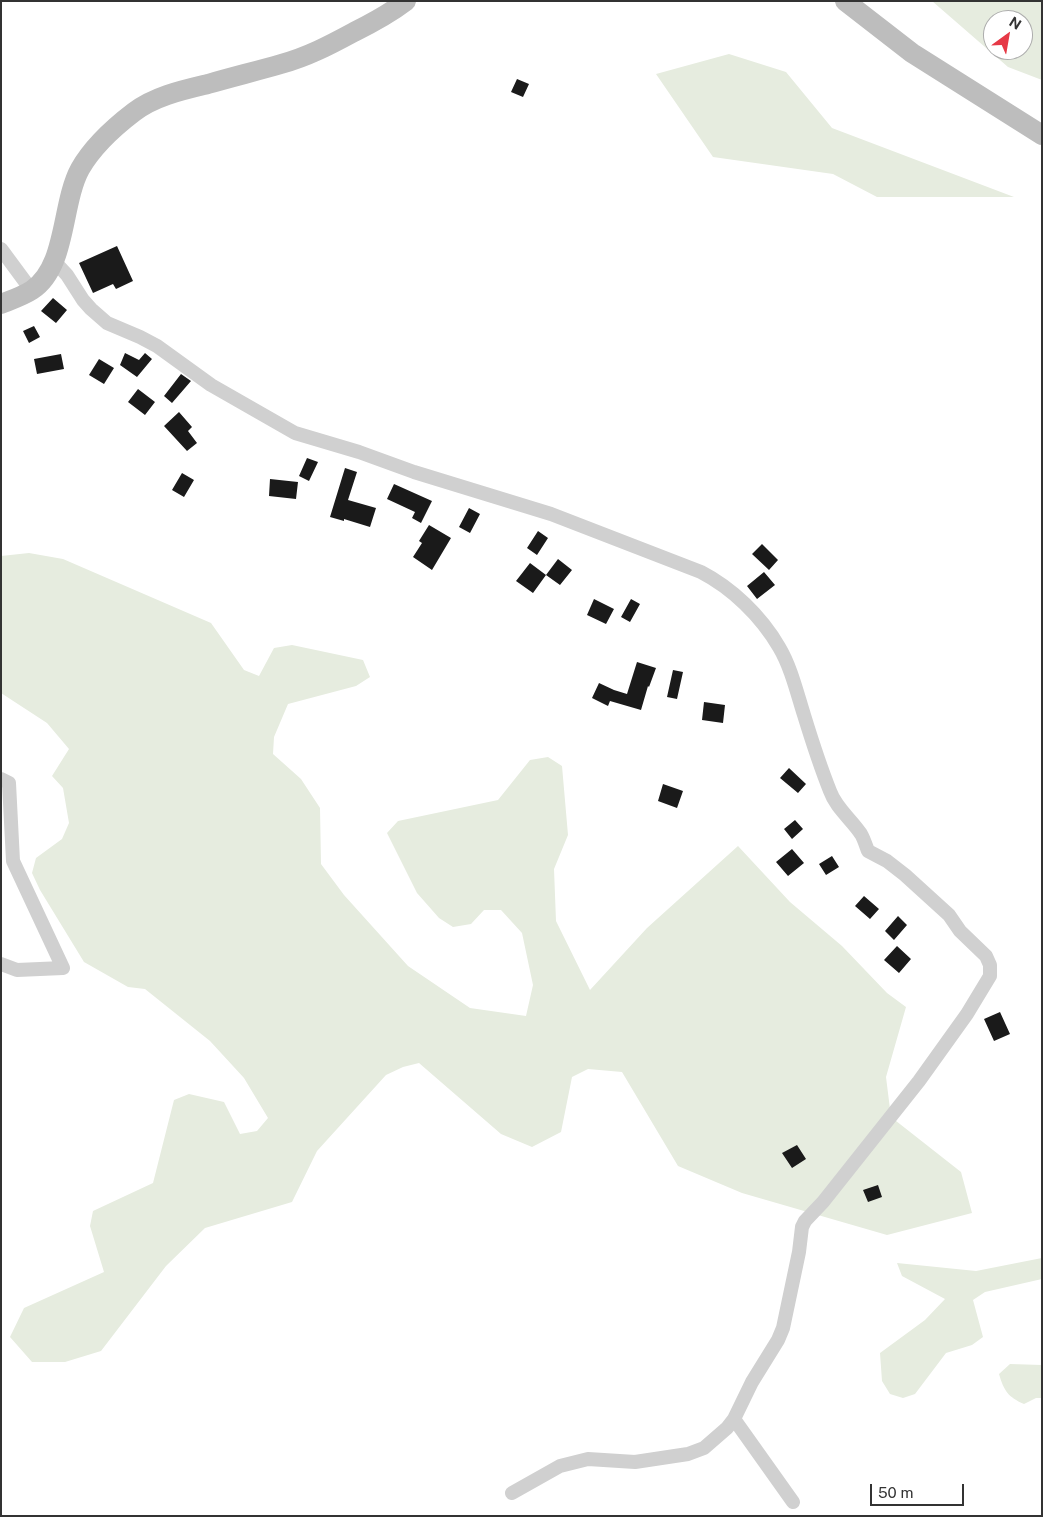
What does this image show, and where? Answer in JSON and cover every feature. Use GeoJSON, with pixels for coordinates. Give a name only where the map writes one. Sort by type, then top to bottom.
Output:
{"type":"FeatureCollection","features":[{"type":"Feature","properties":{"kind":"street"},"geometry":{"type":"LineString","coordinates":[[1,304],[32,290],[43,281],[54,261],[60,244],[72,189],[79,170],[107,135],[136,110],[158,98],[182,90],[283,64],[315,52],[390,13],[406,1]]}},
{"type":"Feature","properties":{"kind":"street"},"geometry":{"type":"LineString","coordinates":[[845,1],[912,53],[1042,135]]}},
{"type":"Feature","properties":{"kind":"street"},"geometry":{"type":"LineString","coordinates":[[1,249],[32,290]]}},
{"type":"Feature","properties":{"kind":"street"},"geometry":{"type":"LineString","coordinates":[[54,261],[67,275],[83,300],[107,323],[157,346],[211,386],[295,433],[550,514],[701,572],[717,580],[740,599],[758,618],[779,648],[795,685],[830,793],[839,808],[861,835],[868,851],[886,861],[924,891],[949,915],[960,930],[986,956],[990,965],[990,976],[967,1014],[920,1081],[823,1202],[805,1221],[802,1227],[799,1252],[783,1328],[778,1340],[752,1382],[734,1419],[727,1428],[704,1448],[688,1454],[634,1462],[588,1460],[576,1462],[560,1466],[512,1493]]}},
{"type":"Feature","properties":{"kind":"street"},"geometry":{"type":"LineString","coordinates":[[1,778],[9,783],[13,861],[63,968],[16,970],[1,964]]}},
{"type":"Feature","properties":{"kind":"street"},"geometry":{"type":"LineString","coordinates":[[734,1419],[793,1502]]}},
{"type":"Feature","properties":{"kind":"shaded area"},"geometry":{"type":"Polygon","coordinates":[[[932,1],[1042,1],[1042,80],[1008,67],[1000,60],[1033,60],[1033,10],[983,10],[983,45],[932,1]]]}},
{"type":"Feature","properties":{"kind":"shaded area"},"geometry":{"type":"Polygon","coordinates":[[[729,54],[786,72],[832,128],[1014,197],[877,197],[833,174],[713,157],[656,74],[729,54]]]}},
{"type":"Feature","properties":{"kind":"shaded area"},"geometry":{"type":"Polygon","coordinates":[[[29,553],[63,559],[211,623],[244,670],[259,676],[274,648],[292,645],[363,660],[370,677],[356,686],[288,704],[274,737],[273,754],[301,779],[320,808],[321,864],[344,895],[408,966],[470,1008],[526,1016],[533,985],[522,933],[501,910],[484,910],[471,924],[453,927],[439,918],[417,893],[387,833],[398,821],[498,800],[530,760],[548,757],[562,766],[568,835],[554,869],[556,921],[590,990],[647,928],[738,846],[790,902],[842,946],[887,993],[906,1007],[886,1077],[891,1117],[961,1172],[972,1213],[887,1235],[742,1193],[678,1166],[622,1072],[588,1069],[572,1077],[561,1132],[532,1147],[501,1134],[419,1063],[403,1067],[386,1075],[317,1151],[292,1202],[205,1228],[166,1266],[101,1351],[65,1362],[32,1362],[10,1337],[24,1308],[104,1272],[90,1226],[93,1211],[153,1183],[174,1100],[189,1094],[224,1102],[240,1134],[257,1131],[268,1118],[244,1078],[210,1041],[145,989],[128,987],[84,962],[40,890],[32,873],[36,858],[62,839],[69,823],[63,788],[52,776],[69,749],[47,723],[1,693],[1,556],[29,553]]]}},
{"type":"Feature","properties":{"kind":"shaded area"},"geometry":{"type":"Polygon","coordinates":[[[1042,1258],[1042,1279],[985,1292],[973,1300],[983,1337],[972,1345],[946,1353],[915,1394],[903,1398],[890,1394],[882,1381],[880,1353],[925,1320],[945,1299],[902,1276],[897,1263],[976,1271],[1042,1258]]]}},
{"type":"Feature","properties":{"kind":"shaded area"},"geometry":{"type":"Polygon","coordinates":[[[1010,1364],[1042,1365],[1042,1398],[1036,1398],[1024,1404],[1007,1393],[999,1374],[1010,1364]]]}},
{"type":"Feature","properties":{"kind":"building"},"geometry":{"type":"Polygon","coordinates":[[[517,79],[529,84],[523,97],[511,92],[517,79]]]}},
{"type":"Feature","properties":{"kind":"building"},"geometry":{"type":"Polygon","coordinates":[[[117,246],[133,281],[116,289],[113,284],[93,293],[79,263],[117,246]]]}},
{"type":"Feature","properties":{"kind":"building"},"geometry":{"type":"Polygon","coordinates":[[[53,298],[67,310],[56,323],[41,311],[53,298]]]}},
{"type":"Feature","properties":{"kind":"building"},"geometry":{"type":"Polygon","coordinates":[[[34,326],[40,337],[29,343],[23,331],[34,326]]]}},
{"type":"Feature","properties":{"kind":"building"},"geometry":{"type":"Polygon","coordinates":[[[125,353],[139,360],[145,353],[152,359],[137,377],[120,365],[125,353]]]}},
{"type":"Feature","properties":{"kind":"building"},"geometry":{"type":"Polygon","coordinates":[[[61,354],[64,369],[37,374],[34,359],[61,354]]]}},
{"type":"Feature","properties":{"kind":"building"},"geometry":{"type":"Polygon","coordinates":[[[99,359],[114,368],[104,384],[89,375],[99,359]]]}},
{"type":"Feature","properties":{"kind":"building"},"geometry":{"type":"Polygon","coordinates":[[[181,374],[191,381],[172,403],[164,396],[181,374]]]}},
{"type":"Feature","properties":{"kind":"building"},"geometry":{"type":"Polygon","coordinates":[[[138,389],[155,402],[145,415],[128,402],[138,389]]]}},
{"type":"Feature","properties":{"kind":"building"},"geometry":{"type":"Polygon","coordinates":[[[179,412],[192,427],[188,431],[197,443],[187,451],[164,426],[179,412]]]}},
{"type":"Feature","properties":{"kind":"building"},"geometry":{"type":"Polygon","coordinates":[[[307,458],[318,462],[309,481],[299,476],[307,458]]]}},
{"type":"Feature","properties":{"kind":"building"},"geometry":{"type":"Polygon","coordinates":[[[345,468],[357,472],[348,500],[376,508],[370,527],[330,517],[345,468]]]}},
{"type":"Feature","properties":{"kind":"building"},"geometry":{"type":"Polygon","coordinates":[[[182,473],[194,480],[184,497],[172,490],[182,473]]]}},
{"type":"Feature","properties":{"kind":"building"},"geometry":{"type":"Polygon","coordinates":[[[270,479],[298,482],[296,499],[269,496],[270,479]]]}},
{"type":"Feature","properties":{"kind":"building"},"geometry":{"type":"Polygon","coordinates":[[[394,484],[432,501],[421,523],[412,518],[415,512],[387,499],[394,484]]]}},
{"type":"Feature","properties":{"kind":"building"},"geometry":{"type":"Polygon","coordinates":[[[469,508],[480,514],[470,533],[459,527],[469,508]]]}},
{"type":"Feature","properties":{"kind":"building"},"geometry":{"type":"Polygon","coordinates":[[[429,525],[451,538],[432,570],[413,557],[422,543],[419,541],[429,525]]]}},
{"type":"Feature","properties":{"kind":"building"},"geometry":{"type":"Polygon","coordinates":[[[538,531],[548,538],[537,555],[527,548],[538,531]]]}},
{"type":"Feature","properties":{"kind":"building"},"geometry":{"type":"Polygon","coordinates":[[[762,544],[778,560],[769,570],[752,554],[762,544]]]}},
{"type":"Feature","properties":{"kind":"building"},"geometry":{"type":"Polygon","coordinates":[[[558,559],[572,570],[560,585],[546,575],[558,559]]]}},
{"type":"Feature","properties":{"kind":"building"},"geometry":{"type":"Polygon","coordinates":[[[530,563],[546,575],[533,593],[516,581],[530,563]]]}},
{"type":"Feature","properties":{"kind":"building"},"geometry":{"type":"Polygon","coordinates":[[[764,572],[775,585],[757,599],[747,586],[764,572]]]}},
{"type":"Feature","properties":{"kind":"building"},"geometry":{"type":"Polygon","coordinates":[[[594,599],[614,609],[606,624],[587,615],[594,599]]]}},
{"type":"Feature","properties":{"kind":"building"},"geometry":{"type":"Polygon","coordinates":[[[631,599],[640,604],[630,622],[621,617],[631,599]]]}},
{"type":"Feature","properties":{"kind":"building"},"geometry":{"type":"Polygon","coordinates":[[[637,662],[656,668],[641,710],[610,701],[608,706],[592,698],[599,683],[627,694],[637,662]]]}},
{"type":"Feature","properties":{"kind":"building"},"geometry":{"type":"Polygon","coordinates":[[[673,670],[683,672],[677,699],[667,697],[673,670]]]}},
{"type":"Feature","properties":{"kind":"building"},"geometry":{"type":"Polygon","coordinates":[[[704,702],[725,705],[723,723],[702,720],[704,702]]]}},
{"type":"Feature","properties":{"kind":"building"},"geometry":{"type":"Polygon","coordinates":[[[789,768],[806,784],[798,793],[780,778],[789,768]]]}},
{"type":"Feature","properties":{"kind":"building"},"geometry":{"type":"Polygon","coordinates":[[[663,784],[683,791],[677,808],[658,801],[663,784]]]}},
{"type":"Feature","properties":{"kind":"building"},"geometry":{"type":"Polygon","coordinates":[[[795,820],[803,829],[792,839],[784,829],[795,820]]]}},
{"type":"Feature","properties":{"kind":"building"},"geometry":{"type":"Polygon","coordinates":[[[792,849],[804,863],[788,876],[776,862],[792,849]]]}},
{"type":"Feature","properties":{"kind":"building"},"geometry":{"type":"Polygon","coordinates":[[[832,856],[839,867],[826,875],[819,864],[832,856]]]}},
{"type":"Feature","properties":{"kind":"building"},"geometry":{"type":"Polygon","coordinates":[[[864,896],[879,909],[870,919],[855,906],[864,896]]]}},
{"type":"Feature","properties":{"kind":"building"},"geometry":{"type":"Polygon","coordinates":[[[898,916],[907,925],[894,940],[885,931],[898,916]]]}},
{"type":"Feature","properties":{"kind":"building"},"geometry":{"type":"Polygon","coordinates":[[[897,946],[911,959],[899,973],[884,960],[897,946]]]}},
{"type":"Feature","properties":{"kind":"building"},"geometry":{"type":"Polygon","coordinates":[[[1000,1012],[1010,1034],[994,1041],[984,1019],[1000,1012]]]}},
{"type":"Feature","properties":{"kind":"building"},"geometry":{"type":"Polygon","coordinates":[[[797,1145],[806,1159],[792,1168],[782,1153],[797,1145]]]}},
{"type":"Feature","properties":{"kind":"building"},"geometry":{"type":"Polygon","coordinates":[[[878,1185],[882,1197],[868,1202],[863,1190],[878,1185]]]}}]}
